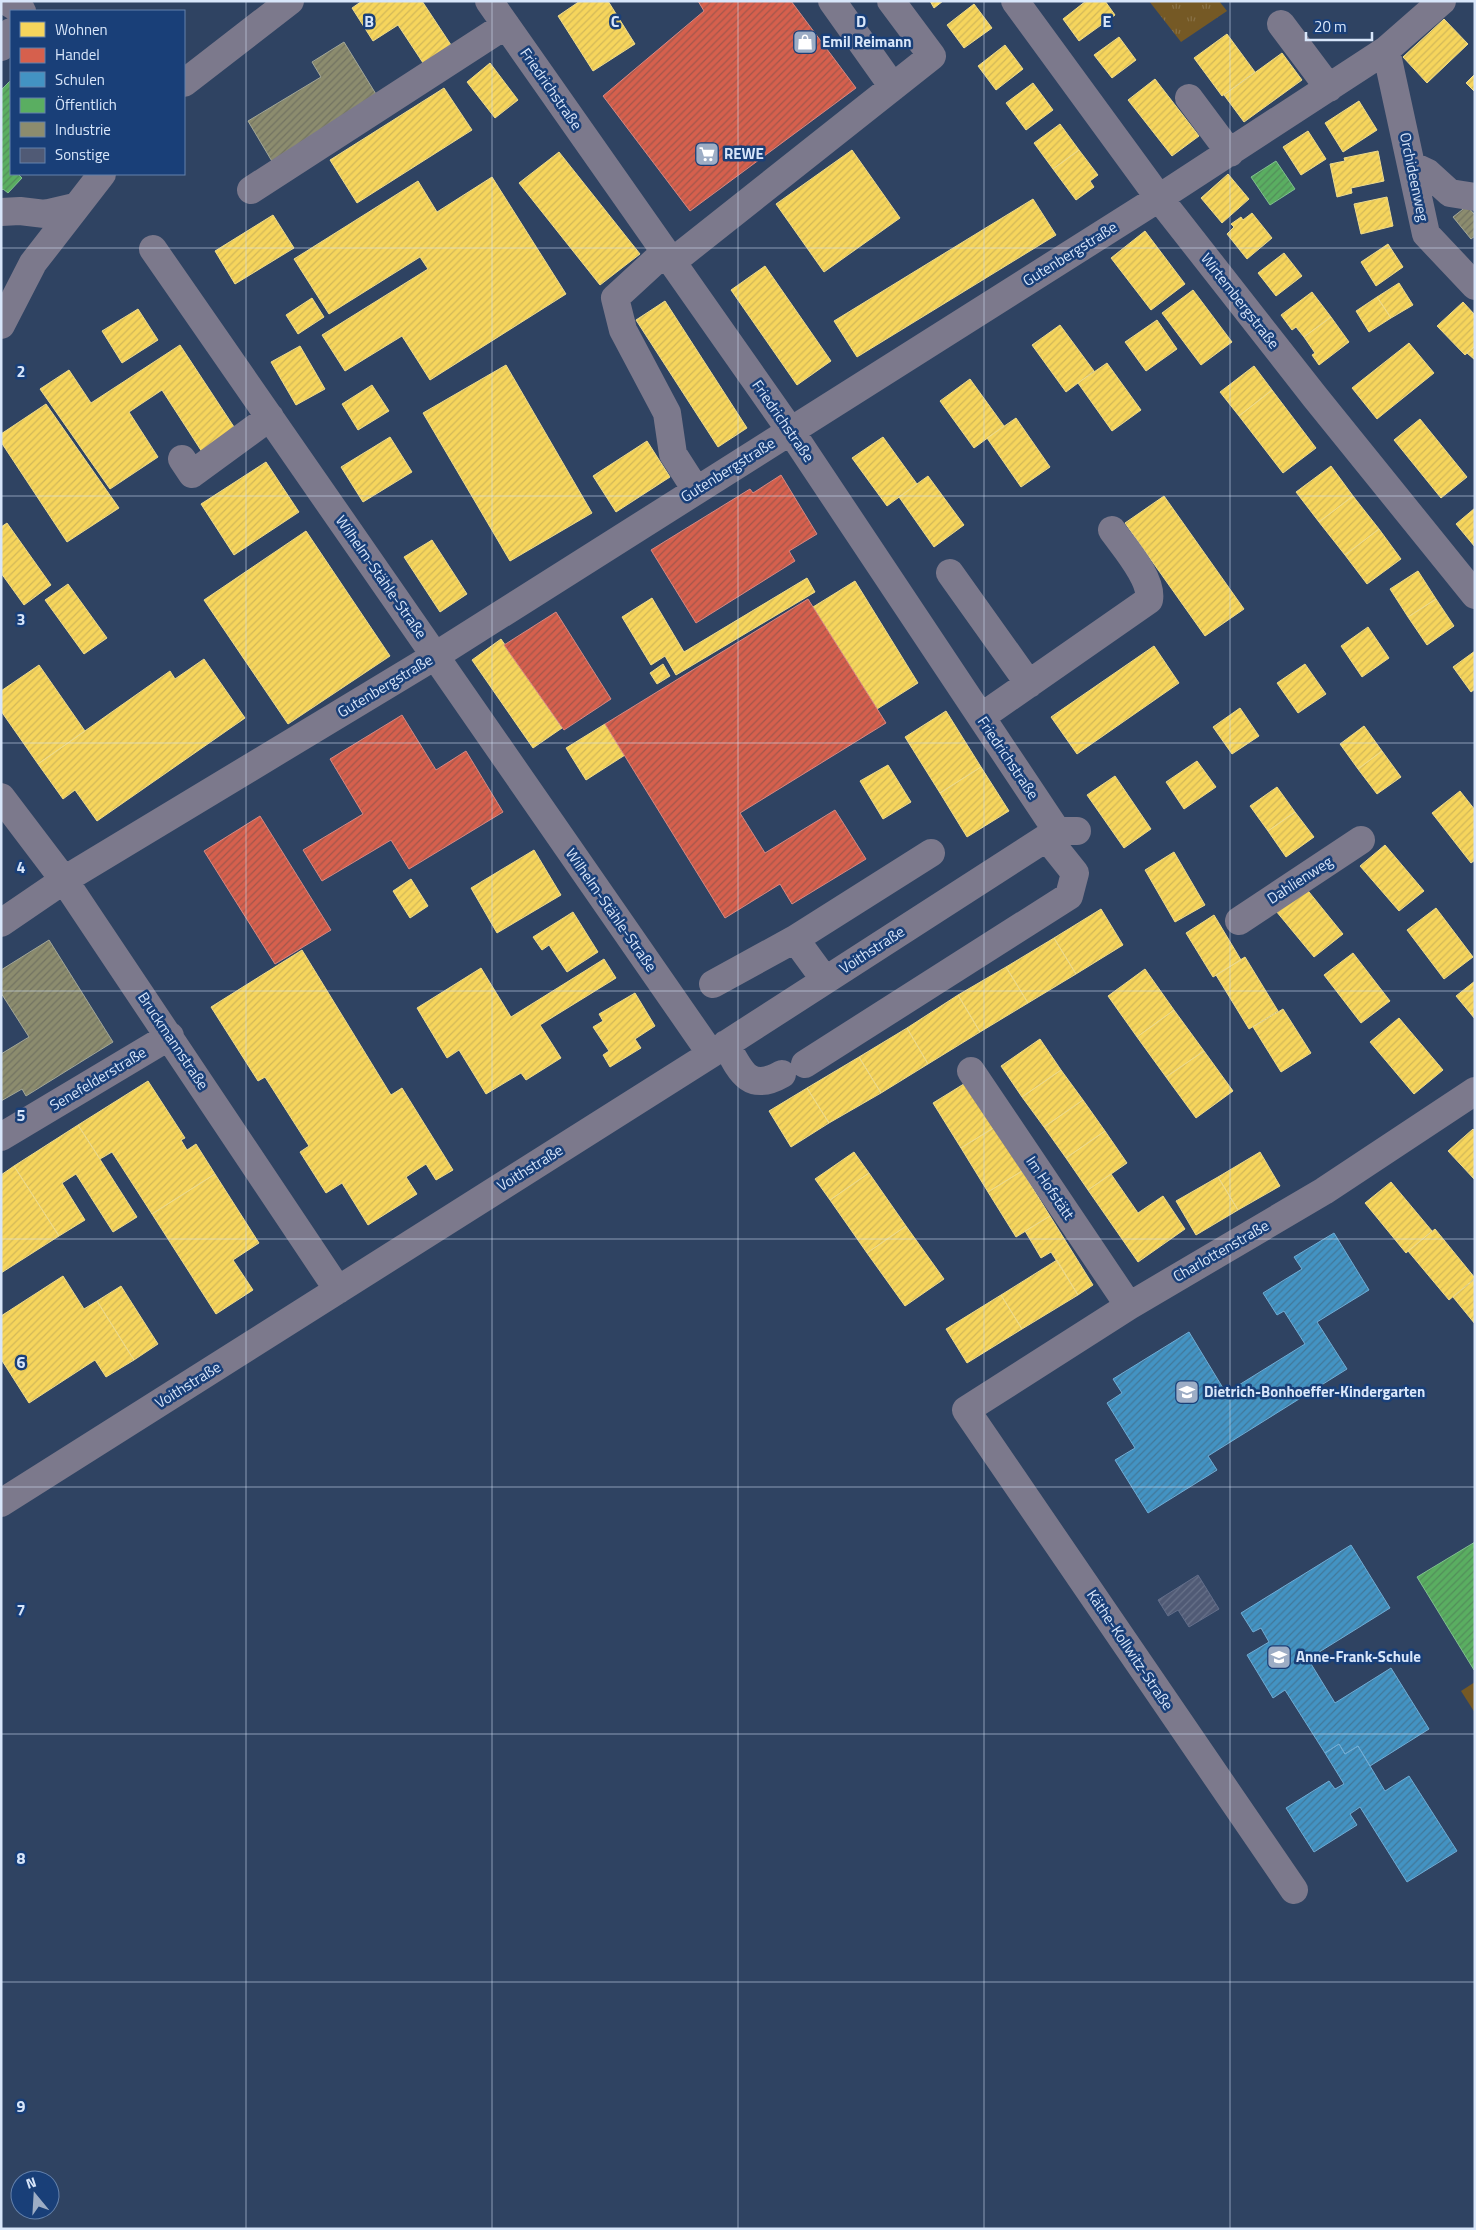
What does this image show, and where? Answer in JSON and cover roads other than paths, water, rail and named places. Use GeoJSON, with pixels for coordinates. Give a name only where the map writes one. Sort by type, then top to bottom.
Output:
{"type":"FeatureCollection","features":[{"type":"Feature","properties":{"kind":"street"},"geometry":{"type":"LineString","coordinates":[[6,1],[20,10]]}},
{"type":"Feature","properties":{"kind":"street"},"geometry":{"type":"LineString","coordinates":[[185,81],[290,1]]}},
{"type":"Feature","properties":{"kind":"street","name":"Friedrichstraße"},"geometry":{"type":"LineString","coordinates":[[489,1],[790,430],[1060,833],[1074,873],[1069,896],[794,1069]]}},
{"type":"Feature","properties":{"kind":"street"},"geometry":{"type":"LineString","coordinates":[[832,1],[893,88]]}},
{"type":"Feature","properties":{"kind":"street"},"geometry":{"type":"LineString","coordinates":[[696,490],[673,454],[667,413],[623,330],[615,298],[893,88],[932,56],[892,1]]}},
{"type":"Feature","properties":{"kind":"street","name":"Wirtembergstraße"},"geometry":{"type":"LineString","coordinates":[[1015,1],[1160,198],[1315,397],[1475,595]]}},
{"type":"Feature","properties":{"kind":"street","name":"Gutenbergstraße"},"geometry":{"type":"LineString","coordinates":[[1,923],[64,880],[435,656],[1160,198],[1386,50],[1442,1]]}},
{"type":"Feature","properties":{"kind":"street"},"geometry":{"type":"LineString","coordinates":[[1281,24],[1329,88]]}},
{"type":"Feature","properties":{"kind":"street"},"geometry":{"type":"LineString","coordinates":[[251,190],[422,82],[506,25]]}},
{"type":"Feature","properties":{"kind":"street"},"geometry":{"type":"LineString","coordinates":[[1,47],[10,34]]}},
{"type":"Feature","properties":{"kind":"street","name":"Orchideenweg"},"geometry":{"type":"LineString","coordinates":[[1386,50],[1426,234],[1475,286]]}},
{"type":"Feature","properties":{"kind":"street"},"geometry":{"type":"LineString","coordinates":[[1189,98],[1230,152]]}},
{"type":"Feature","properties":{"kind":"street"},"geometry":{"type":"LineString","coordinates":[[1411,165],[1428,173],[1450,193],[1475,197]]}},
{"type":"Feature","properties":{"kind":"street"},"geometry":{"type":"LineString","coordinates":[[1,325],[33,263],[101,175]]}},
{"type":"Feature","properties":{"kind":"street"},"geometry":{"type":"LineString","coordinates":[[1,212],[45,214],[75,207]]}},
{"type":"Feature","properties":{"kind":"street","name":"Wilhelm-Stähle-Straße"},"geometry":{"type":"LineString","coordinates":[[154,249],[435,656],[718,1049],[741,1072],[756,1080],[771,1080],[794,1069]]}},
{"type":"Feature","properties":{"kind":"street"},"geometry":{"type":"LineString","coordinates":[[182,459],[192,474],[270,417]]}},
{"type":"Feature","properties":{"kind":"street"},"geometry":{"type":"LineString","coordinates":[[981,717],[1149,600],[1150,592],[1145,577],[1112,530]]}},
{"type":"Feature","properties":{"kind":"street"},"geometry":{"type":"LineString","coordinates":[[950,573],[1029,684]]}},
{"type":"Feature","properties":{"kind":"street","name":"Bruckmannstraße"},"geometry":{"type":"LineString","coordinates":[[1,797],[64,880],[338,1290]]}},
{"type":"Feature","properties":{"kind":"street","name":"Voithstraße"},"geometry":{"type":"LineString","coordinates":[[1,1502],[1060,833]]}},
{"type":"Feature","properties":{"kind":"street","name":"Dahlienweg"},"geometry":{"type":"LineString","coordinates":[[1239,921],[1362,840]]}},
{"type":"Feature","properties":{"kind":"street"},"geometry":{"type":"LineString","coordinates":[[713,984],[795,939],[931,853]]}},
{"type":"Feature","properties":{"kind":"street"},"geometry":{"type":"LineString","coordinates":[[795,939],[825,980]]}},
{"type":"Feature","properties":{"kind":"street","name":"Senefelderstraße"},"geometry":{"type":"LineString","coordinates":[[1,1137],[170,1036]]}},
{"type":"Feature","properties":{"kind":"street","name":"Im Hofstätt"},"geometry":{"type":"LineString","coordinates":[[971,1071],[1129,1306]]}},
{"type":"Feature","properties":{"kind":"street","name":"Charlottenstraße"},"geometry":{"type":"LineString","coordinates":[[966,1410],[1129,1306],[1324,1191],[1475,1091]]}},
{"type":"Feature","properties":{"kind":"street","name":"Käthe-Kollwitz-Straße"},"geometry":{"type":"LineString","coordinates":[[966,1410],[1294,1890]]}},
{"type":"Feature","properties":{"kind":"place","name":"Emil Reimann"},"geometry":{"type":"Point","coordinates":[805,42]}},
{"type":"Feature","properties":{"kind":"place","name":"REWE"},"geometry":{"type":"Point","coordinates":[707,154]}},
{"type":"Feature","properties":{"kind":"place","name":"Dietrich-Bonhoeffer-Kindergarten"},"geometry":{"type":"Point","coordinates":[1187,1392]}},
{"type":"Feature","properties":{"kind":"place","name":"Anne-Frank-Schule"},"geometry":{"type":"Point","coordinates":[1279,1657]}}]}
